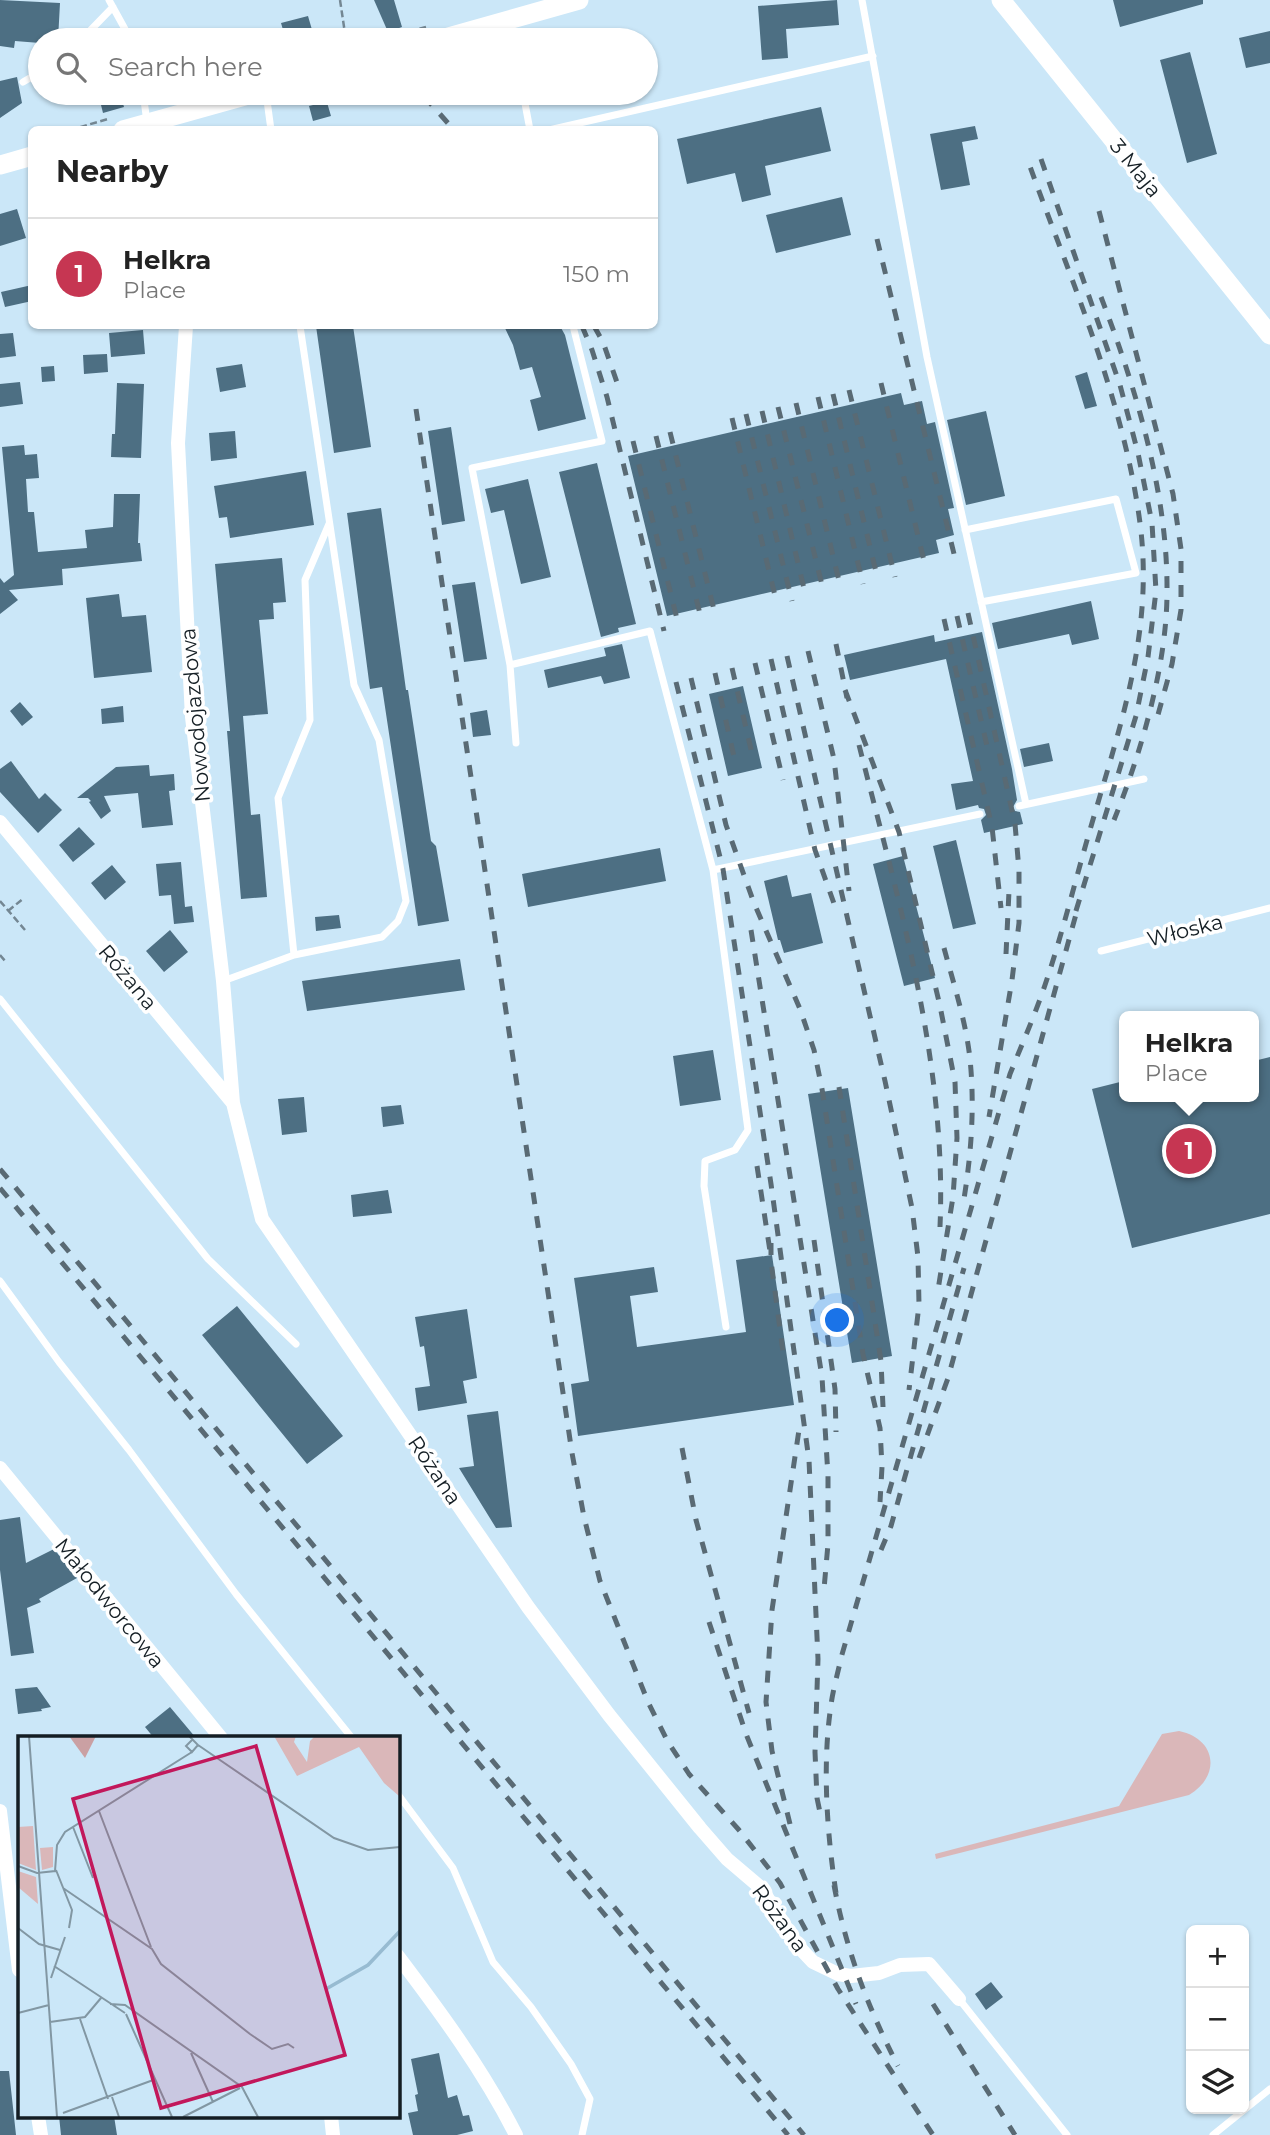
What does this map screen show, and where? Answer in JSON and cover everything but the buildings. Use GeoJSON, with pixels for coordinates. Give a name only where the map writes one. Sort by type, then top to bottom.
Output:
{"type":"FeatureCollection","features":[{"type":"Feature","properties":{"kind":"street"},"geometry":{"type":"LineString","coordinates":[[514,28],[579,0]]}},
{"type":"Feature","properties":{"kind":"street","name":"3 Maja"},"geometry":{"type":"LineString","coordinates":[[1001,0],[1270,335]]}},
{"type":"Feature","properties":{"kind":"street"},"geometry":{"type":"LineString","coordinates":[[148,126],[217,105]]}},
{"type":"Feature","properties":{"kind":"street"},"geometry":{"type":"LineString","coordinates":[[0,165],[28,157]]}},
{"type":"Feature","properties":{"kind":"street","name":"Nowodojazdowa"},"geometry":{"type":"LineString","coordinates":[[186,329],[178,443],[191,717],[223,981],[233,1103]]}},
{"type":"Feature","properties":{"kind":"street","name":"Różana"},"geometry":{"type":"LineString","coordinates":[[0,822],[233,1103],[262,1219],[528,1607],[609,1715],[721,1853],[765,1894],[797,1945],[813,1962],[838,1974],[851,1976],[879,1973],[900,1965],[929,1964],[959,1999]]}},
{"type":"Feature","properties":{"kind":"street","name":"Małodworcowa"},"geometry":{"type":"LineString","coordinates":[[0,1468],[220,1736]]}},
{"type":"Feature","properties":{"kind":"street"},"geometry":{"type":"LineString","coordinates":[[0,1811],[18,1961]]}},
{"type":"Feature","properties":{"kind":"street"},"geometry":{"type":"LineString","coordinates":[[0,1946],[16,1944]]}},
{"type":"Feature","properties":{"kind":"street"},"geometry":{"type":"LineString","coordinates":[[399,1958],[467,2049],[497,2096],[516,2135]]}},
{"type":"Feature","properties":{"kind":"lane"},"geometry":{"type":"LineString","coordinates":[[862,0],[927,357],[1022,805],[1144,779]]}},
{"type":"Feature","properties":{"kind":"lane"},"geometry":{"type":"LineString","coordinates":[[91,28],[111,4],[124,28]]}},
{"type":"Feature","properties":{"kind":"lane"},"geometry":{"type":"LineString","coordinates":[[567,126],[873,56]]}},
{"type":"Feature","properties":{"kind":"lane"},"geometry":{"type":"LineString","coordinates":[[23,82],[28,79]]}},
{"type":"Feature","properties":{"kind":"lane"},"geometry":{"type":"LineString","coordinates":[[145,105],[148,126]]}},
{"type":"Feature","properties":{"kind":"lane"},"geometry":{"type":"LineString","coordinates":[[268,105],[270,126]]}},
{"type":"Feature","properties":{"kind":"lane"},"geometry":{"type":"LineString","coordinates":[[525,105],[529,126]]}},
{"type":"Feature","properties":{"kind":"lane"},"geometry":{"type":"LineString","coordinates":[[223,981],[294,955],[382,937],[398,921],[405,901],[379,740],[354,685],[300,329]]}},
{"type":"Feature","properties":{"kind":"lane"},"geometry":{"type":"LineString","coordinates":[[516,743],[510,665],[472,468],[602,441],[574,329]]}},
{"type":"Feature","properties":{"kind":"lane"},"geometry":{"type":"LineString","coordinates":[[965,530],[1116,499],[1136,573],[981,602]]}},
{"type":"Feature","properties":{"kind":"lane"},"geometry":{"type":"LineString","coordinates":[[294,955],[278,798],[310,720],[305,580],[330,523]]}},
{"type":"Feature","properties":{"kind":"lane"},"geometry":{"type":"LineString","coordinates":[[510,665],[650,631],[713,870],[748,1130],[735,1150],[705,1161],[704,1186],[726,1327]]}},
{"type":"Feature","properties":{"kind":"lane"},"geometry":{"type":"LineString","coordinates":[[713,870],[980,814]]}},
{"type":"Feature","properties":{"kind":"lane","name":"Włoska"},"geometry":{"type":"LineString","coordinates":[[1101,951],[1270,908]]}},
{"type":"Feature","properties":{"kind":"lane"},"geometry":{"type":"LineString","coordinates":[[0,999],[208,1259],[296,1344]]}},
{"type":"Feature","properties":{"kind":"lane"},"geometry":{"type":"LineString","coordinates":[[0,1281],[236,1594],[350,1736]]}},
{"type":"Feature","properties":{"kind":"lane"},"geometry":{"type":"LineString","coordinates":[[399,1796],[453,1868],[493,1962],[531,2007],[571,2064],[590,2099],[582,2135]]}},
{"type":"Feature","properties":{"kind":"lane"},"geometry":{"type":"LineString","coordinates":[[959,1999],[1067,2135]]}},
{"type":"Feature","properties":{"kind":"lane"},"geometry":{"type":"LineString","coordinates":[[1213,2135],[1270,2090]]}},
{"type":"Feature","properties":{"kind":"path"},"geometry":{"type":"LineString","coordinates":[[340,0],[344,28]]}},
{"type":"Feature","properties":{"kind":"path"},"geometry":{"type":"LineString","coordinates":[[8,911],[24,898]]}},
{"type":"Feature","properties":{"kind":"path"},"geometry":{"type":"LineString","coordinates":[[0,901],[24,930]]}},
{"type":"Feature","properties":{"kind":"path"},"geometry":{"type":"LineString","coordinates":[[0,955],[6,962]]}},
{"type":"Feature","properties":{"kind":"shaded area"},"geometry":{"type":"Polygon","coordinates":[[[1179,1731],[1192,1735],[1201,1742],[1210,1759],[1206,1778],[1189,1795],[936,1859],[935,1854],[1119,1806],[1162,1734],[1179,1731]]]}},
{"type":"Feature","properties":{"kind":"railway"},"geometry":{"type":"LineString","coordinates":[[432,105],[450,126]]}},
{"type":"Feature","properties":{"kind":"railway"},"geometry":{"type":"LineString","coordinates":[[1041,159],[1120,385],[1138,453],[1152,523],[1156,591],[1148,657],[1136,716],[1075,914]]}},
{"type":"Feature","properties":{"kind":"railway"},"geometry":{"type":"LineString","coordinates":[[836,1893],[826,1775],[828,1728],[841,1658],[1010,1074],[1058,945],[1124,712],[1139,639],[1143,563],[1140,523],[1122,431],[1094,340],[1028,161]]}},
{"type":"Feature","properties":{"kind":"railway"},"geometry":{"type":"LineString","coordinates":[[1099,211],[1173,494],[1181,549],[1181,610],[1172,664],[1156,722]]}},
{"type":"Feature","properties":{"kind":"railway"},"geometry":{"type":"LineString","coordinates":[[877,239],[956,562]]}},
{"type":"Feature","properties":{"kind":"railway"},"geometry":{"type":"LineString","coordinates":[[1101,297],[1138,404],[1148,442],[1162,517],[1167,592],[1163,649],[1151,708],[1114,820]]}},
{"type":"Feature","properties":{"kind":"railway"},"geometry":{"type":"LineString","coordinates":[[583,329],[607,397],[664,631]]}},
{"type":"Feature","properties":{"kind":"railway"},"geometry":{"type":"LineString","coordinates":[[596,329],[620,391]]}},
{"type":"Feature","properties":{"kind":"railway"},"geometry":{"type":"LineString","coordinates":[[881,383],[926,569]]}},
{"type":"Feature","properties":{"kind":"railway"},"geometry":{"type":"LineString","coordinates":[[849,390],[895,577]]}},
{"type":"Feature","properties":{"kind":"railway"},"geometry":{"type":"LineString","coordinates":[[833,394],[878,580]]}},
{"type":"Feature","properties":{"kind":"railway"},"geometry":{"type":"LineString","coordinates":[[818,397],[863,584]]}},
{"type":"Feature","properties":{"kind":"railway"},"geometry":{"type":"LineString","coordinates":[[796,403],[841,589]]}},
{"type":"Feature","properties":{"kind":"railway"},"geometry":{"type":"LineString","coordinates":[[778,407],[824,593]]}},
{"type":"Feature","properties":{"kind":"railway"},"geometry":{"type":"LineString","coordinates":[[416,409],[572,1453],[600,1581],[648,1702],[668,1742],[689,1774],[739,1830],[780,1883],[838,1989],[933,2135]]}},
{"type":"Feature","properties":{"kind":"railway"},"geometry":{"type":"LineString","coordinates":[[762,411],[806,597]]}},
{"type":"Feature","properties":{"kind":"railway"},"geometry":{"type":"LineString","coordinates":[[746,414],[792,601]]}},
{"type":"Feature","properties":{"kind":"railway"},"geometry":{"type":"LineString","coordinates":[[732,418],[777,604]]}},
{"type":"Feature","properties":{"kind":"railway"},"geometry":{"type":"LineString","coordinates":[[670,432],[716,618]]}},
{"type":"Feature","properties":{"kind":"railway"},"geometry":{"type":"LineString","coordinates":[[656,436],[702,622]]}},
{"type":"Feature","properties":{"kind":"railway"},"geometry":{"type":"LineString","coordinates":[[633,441],[679,627]]}},
{"type":"Feature","properties":{"kind":"railway"},"geometry":{"type":"LineString","coordinates":[[968,613],[1015,824],[1019,870],[1019,923],[989,1117]]}},
{"type":"Feature","properties":{"kind":"railway"},"geometry":{"type":"LineString","coordinates":[[957,616],[987,746]]}},
{"type":"Feature","properties":{"kind":"railway"},"geometry":{"type":"LineString","coordinates":[[944,619],[992,827],[1001,908]]}},
{"type":"Feature","properties":{"kind":"railway"},"geometry":{"type":"LineString","coordinates":[[836,644],[847,698]]}},
{"type":"Feature","properties":{"kind":"railway"},"geometry":{"type":"LineString","coordinates":[[808,651],[834,759],[849,891]]}},
{"type":"Feature","properties":{"kind":"railway"},"geometry":{"type":"LineString","coordinates":[[787,656],[912,1208],[918,1257],[919,1305],[909,1390]]}},
{"type":"Feature","properties":{"kind":"railway"},"geometry":{"type":"LineString","coordinates":[[771,659],[815,850],[837,912]]}},
{"type":"Feature","properties":{"kind":"railway"},"geometry":{"type":"LineString","coordinates":[[755,663],[783,780]]}},
{"type":"Feature","properties":{"kind":"railway"},"geometry":{"type":"LineString","coordinates":[[732,668],[753,758]]}},
{"type":"Feature","properties":{"kind":"railway"},"geometry":{"type":"LineString","coordinates":[[715,673],[735,761]]}},
{"type":"Feature","properties":{"kind":"railway"},"geometry":{"type":"LineString","coordinates":[[691,678],[726,825],[754,903],[800,1009],[814,1050],[863,1354],[880,1428],[880,1502]]}},
{"type":"Feature","properties":{"kind":"railway"},"geometry":{"type":"LineString","coordinates":[[676,682],[723,869],[771,1184],[809,1460],[818,1659],[815,1752],[817,1798],[821,1817]]}},
{"type":"Feature","properties":{"kind":"railway"},"geometry":{"type":"LineString","coordinates":[[845,690],[899,832],[955,1082],[957,1138],[953,1197],[937,1296]]}},
{"type":"Feature","properties":{"kind":"railway"},"geometry":{"type":"LineString","coordinates":[[859,745],[904,924],[928,1044],[936,1105],[940,1227]]}},
{"type":"Feature","properties":{"kind":"railway"},"geometry":{"type":"LineString","coordinates":[[1006,954],[1009,891]]}},
{"type":"Feature","properties":{"kind":"railway"},"geometry":{"type":"LineString","coordinates":[[919,1458],[948,1378],[1078,907]]}},
{"type":"Feature","properties":{"kind":"railway"},"geometry":{"type":"LineString","coordinates":[[751,930],[822,1377],[828,1476],[828,1544],[824,1589]]}},
{"type":"Feature","properties":{"kind":"railway"},"geometry":{"type":"LineString","coordinates":[[944,948],[966,1031],[970,1059],[971,1132],[963,1205]]}},
{"type":"Feature","properties":{"kind":"railway"},"geometry":{"type":"LineString","coordinates":[[839,1087],[881,1361],[883,1407]]}},
{"type":"Feature","properties":{"kind":"railway"},"geometry":{"type":"LineString","coordinates":[[757,1166],[770,1251]]}},
{"type":"Feature","properties":{"kind":"railway"},"geometry":{"type":"LineString","coordinates":[[0,1169],[804,2135]]}},
{"type":"Feature","properties":{"kind":"railway"},"geometry":{"type":"LineString","coordinates":[[0,1188],[788,2135]]}},
{"type":"Feature","properties":{"kind":"railway"},"geometry":{"type":"LineString","coordinates":[[814,1240],[835,1389],[836,1432]]}},
{"type":"Feature","properties":{"kind":"railway"},"geometry":{"type":"LineString","coordinates":[[771,1243],[783,1352]]}},
{"type":"Feature","properties":{"kind":"railway"},"geometry":{"type":"LineString","coordinates":[[881,1550],[891,1526],[964,1268]]}},
{"type":"Feature","properties":{"kind":"railway"},"geometry":{"type":"LineString","coordinates":[[790,1824],[772,1751],[766,1702],[772,1610],[799,1430]]}},
{"type":"Feature","properties":{"kind":"railway"},"geometry":{"type":"LineString","coordinates":[[682,1448],[696,1520],[749,1713]]}},
{"type":"Feature","properties":{"kind":"railway"},"geometry":{"type":"LineString","coordinates":[[709,1622],[746,1734],[856,2004]]}},
{"type":"Feature","properties":{"kind":"railway"},"geometry":{"type":"LineString","coordinates":[[834,1885],[859,1978],[898,2066]]}},
{"type":"Feature","properties":{"kind":"railway"},"geometry":{"type":"LineString","coordinates":[[933,2004],[1015,2135]]}},
{"type":"Feature","properties":{"kind":"place","name":"Helkra"},"geometry":{"type":"Point","coordinates":[1189,1151]}}]}
